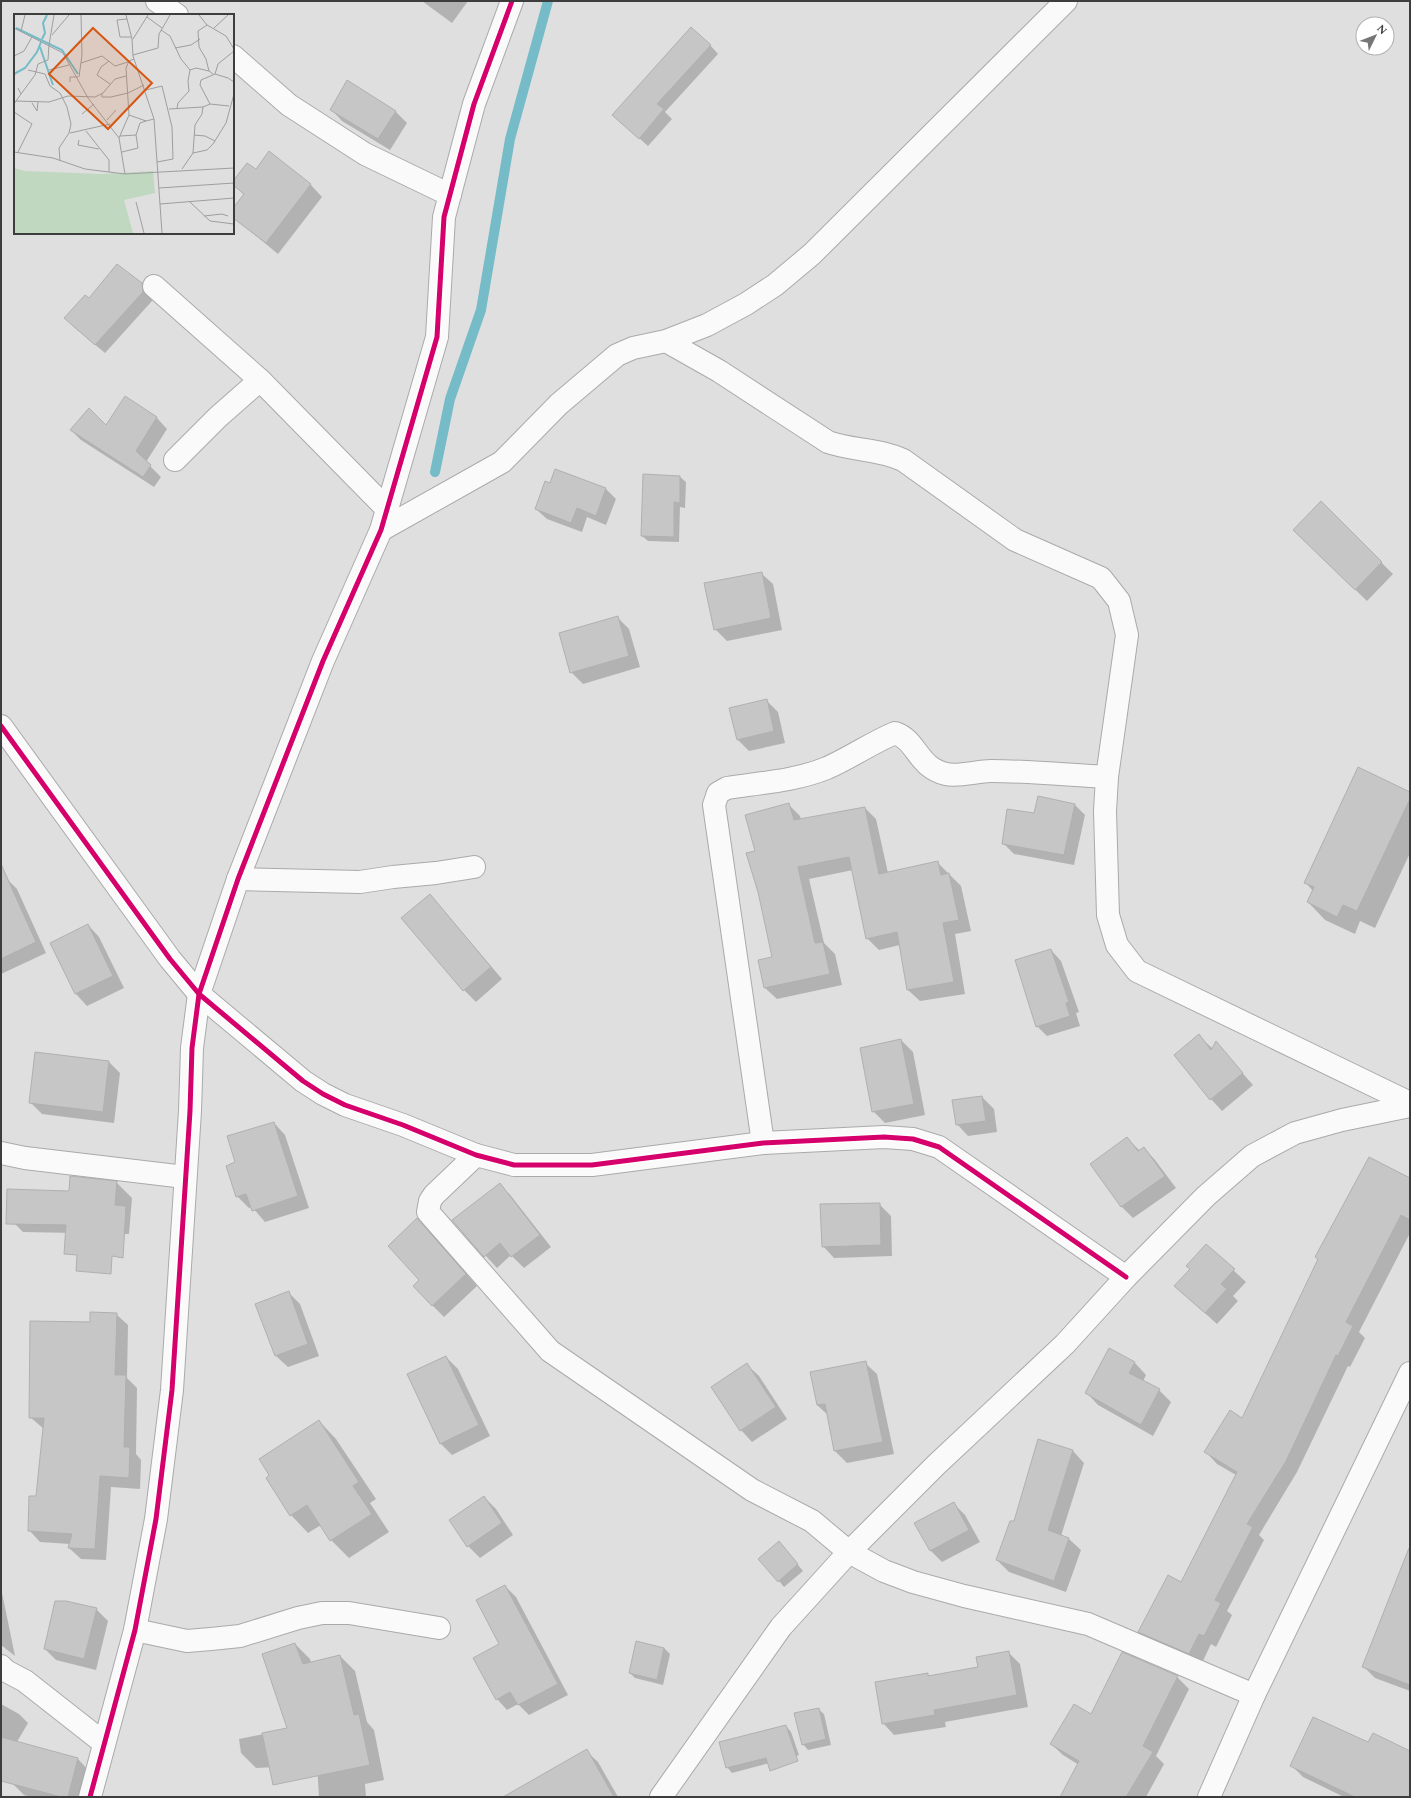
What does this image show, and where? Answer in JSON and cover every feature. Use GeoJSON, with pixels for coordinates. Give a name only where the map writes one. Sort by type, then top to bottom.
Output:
{"type":"FeatureCollection","features":[{"type":"Feature","properties":{"kind":"street"},"geometry":{"type":"LineString","coordinates":[[157,1],[176,14]]}},
{"type":"Feature","properties":{"kind":"street"},"geometry":{"type":"LineString","coordinates":[[90,1797],[136,1630],[156,1519],[172,1390],[190,1111],[192,1048],[199,994],[238,879],[323,661],[381,530],[437,337],[444,217],[474,104],[512,1]]}},
{"type":"Feature","properties":{"kind":"street"},"geometry":{"type":"LineString","coordinates":[[381,530],[502,462],[559,404],[617,355],[633,348],[666,341],[707,325],[746,304],[774,285],[812,254],[1066,1]]}},
{"type":"Feature","properties":{"kind":"street"},"geometry":{"type":"LineString","coordinates":[[234,57],[290,105],[365,154],[450,195]]}},
{"type":"Feature","properties":{"kind":"street"},"geometry":{"type":"LineString","coordinates":[[154,286],[260,380],[387,509]]}},
{"type":"Feature","properties":{"kind":"street"},"geometry":{"type":"LineString","coordinates":[[666,341],[719,371],[828,442],[841,446],[886,452],[903,460],[918,469],[967,508],[1016,540],[1101,578],[1119,601],[1127,634],[1107,777],[1105,811],[1108,915],[1117,945],[1137,971],[1410,1104]]}},
{"type":"Feature","properties":{"kind":"street"},"geometry":{"type":"LineString","coordinates":[[175,460],[218,417],[260,380]]}},
{"type":"Feature","properties":{"kind":"street"},"geometry":{"type":"LineString","coordinates":[[1,726],[170,959],[199,994],[303,1081],[322,1094],[345,1105],[476,1155],[514,1165],[592,1165],[763,1143],[884,1137],[913,1139],[938,1147],[1126,1277]]}},
{"type":"Feature","properties":{"kind":"street"},"geometry":{"type":"LineString","coordinates":[[763,1143],[714,805],[718,793],[727,788],[794,778],[827,768],[895,733],[908,740],[922,761],[932,768],[946,774],[989,771],[1032,771],[1107,777]]}},
{"type":"Feature","properties":{"kind":"street"},"geometry":{"type":"LineString","coordinates":[[238,879],[360,882],[436,873],[474,866]]}},
{"type":"Feature","properties":{"kind":"street"},"geometry":{"type":"LineString","coordinates":[[660,1797],[782,1627],[849,1552],[936,1465],[1060,1349],[1126,1277],[1206,1196],[1252,1156],[1295,1133],[1410,1104]]}},
{"type":"Feature","properties":{"kind":"street"},"geometry":{"type":"LineString","coordinates":[[1,1153],[25,1158],[185,1177]]}},
{"type":"Feature","properties":{"kind":"street"},"geometry":{"type":"LineString","coordinates":[[476,1155],[434,1195],[430,1201],[428,1212],[550,1351],[752,1490],[812,1521],[849,1552],[884,1571],[913,1582],[964,1596],[1088,1624],[1254,1695]]}},
{"type":"Feature","properties":{"kind":"street"},"geometry":{"type":"LineString","coordinates":[[1209,1797],[1254,1695],[1410,1373]]}},
{"type":"Feature","properties":{"kind":"street"},"geometry":{"type":"LineString","coordinates":[[136,1630],[187,1641],[211,1639],[240,1636],[298,1618],[322,1613],[349,1613],[439,1628]]}},
{"type":"Feature","properties":{"kind":"street"},"geometry":{"type":"LineString","coordinates":[[1,1666],[6,1671],[25,1681],[104,1743]]}},
{"type":"Feature","properties":{"kind":"building"},"geometry":{"type":"Polygon","coordinates":[[[691,27],[711,45],[657,104],[664,109],[639,139],[612,115],[691,27]]]}},
{"type":"Feature","properties":{"kind":"building"},"geometry":{"type":"Polygon","coordinates":[[[347,80],[396,111],[378,139],[330,110],[347,80]]]}},
{"type":"Feature","properties":{"kind":"building"},"geometry":{"type":"Polygon","coordinates":[[[269,151],[311,184],[266,243],[234,219],[234,207],[244,194],[234,186],[234,180],[247,163],[256,169],[269,151]]]}},
{"type":"Feature","properties":{"kind":"building"},"geometry":{"type":"Polygon","coordinates":[[[117,264],[142,283],[143,292],[95,345],[64,318],[85,295],[89,298],[117,264]]]}},
{"type":"Feature","properties":{"kind":"building"},"geometry":{"type":"Polygon","coordinates":[[[125,396],[157,417],[136,451],[151,465],[143,477],[70,430],[89,408],[106,425],[125,396]]]}},
{"type":"Feature","properties":{"kind":"building"},"geometry":{"type":"Polygon","coordinates":[[[555,469],[606,488],[596,516],[577,508],[571,523],[535,509],[545,481],[550,483],[555,469]]]}},
{"type":"Feature","properties":{"kind":"building"},"geometry":{"type":"Polygon","coordinates":[[[643,474],[680,476],[680,503],[674,502],[674,537],[641,536],[643,474]]]}},
{"type":"Feature","properties":{"kind":"building"},"geometry":{"type":"Polygon","coordinates":[[[1321,501],[1382,562],[1355,590],[1293,530],[1321,501]]]}},
{"type":"Feature","properties":{"kind":"building"},"geometry":{"type":"Polygon","coordinates":[[[762,572],[771,618],[714,630],[704,583],[762,572]]]}},
{"type":"Feature","properties":{"kind":"building"},"geometry":{"type":"Polygon","coordinates":[[[618,616],[629,656],[570,673],[559,633],[618,616]]]}},
{"type":"Feature","properties":{"kind":"building"},"geometry":{"type":"Polygon","coordinates":[[[767,699],[774,731],[737,740],[729,708],[767,699]]]}},
{"type":"Feature","properties":{"kind":"building"},"geometry":{"type":"Polygon","coordinates":[[[1358,767],[1410,792],[1410,799],[1357,911],[1343,905],[1337,917],[1307,902],[1314,887],[1304,883],[1358,767]]]}},
{"type":"Feature","properties":{"kind":"building"},"geometry":{"type":"Polygon","coordinates":[[[1038,796],[1075,804],[1064,855],[1002,844],[1007,809],[1034,813],[1038,796]]]}},
{"type":"Feature","properties":{"kind":"building"},"geometry":{"type":"Polygon","coordinates":[[[789,803],[794,820],[865,807],[879,874],[938,861],[941,875],[949,873],[959,920],[943,923],[954,982],[907,990],[897,932],[866,939],[849,857],[798,867],[815,943],[823,942],[830,974],[764,988],[758,960],[772,957],[758,892],[746,853],[755,851],[745,815],[789,803]]]}},
{"type":"Feature","properties":{"kind":"building"},"geometry":{"type":"Polygon","coordinates":[[[1,864],[36,942],[1,959],[1,864]]]}},
{"type":"Feature","properties":{"kind":"building"},"geometry":{"type":"Polygon","coordinates":[[[430,894],[491,967],[463,991],[401,918],[430,894]]]}},
{"type":"Feature","properties":{"kind":"building"},"geometry":{"type":"Polygon","coordinates":[[[88,924],[113,976],[75,994],[50,943],[88,924]]]}},
{"type":"Feature","properties":{"kind":"building"},"geometry":{"type":"Polygon","coordinates":[[[1051,949],[1069,1002],[1066,1003],[1070,1016],[1036,1027],[1015,960],[1051,949]]]}},
{"type":"Feature","properties":{"kind":"building"},"geometry":{"type":"Polygon","coordinates":[[[1199,1034],[1211,1050],[1216,1041],[1243,1073],[1210,1100],[1174,1055],[1199,1034]]]}},
{"type":"Feature","properties":{"kind":"building"},"geometry":{"type":"Polygon","coordinates":[[[901,1039],[914,1104],[872,1112],[860,1048],[901,1039]]]}},
{"type":"Feature","properties":{"kind":"building"},"geometry":{"type":"Polygon","coordinates":[[[35,1052],[109,1061],[103,1112],[29,1103],[35,1052]]]}},
{"type":"Feature","properties":{"kind":"building"},"geometry":{"type":"Polygon","coordinates":[[[982,1096],[986,1121],[956,1125],[952,1100],[982,1096]]]}},
{"type":"Feature","properties":{"kind":"building"},"geometry":{"type":"Polygon","coordinates":[[[274,1122],[298,1196],[252,1211],[246,1194],[236,1197],[226,1166],[235,1162],[227,1136],[274,1122]]]}},
{"type":"Feature","properties":{"kind":"building"},"geometry":{"type":"Polygon","coordinates":[[[1127,1137],[1138,1151],[1144,1147],[1165,1176],[1121,1207],[1090,1164],[1127,1137]]]}},
{"type":"Feature","properties":{"kind":"building"},"geometry":{"type":"Polygon","coordinates":[[[1369,1157],[1410,1178],[1410,1220],[1401,1215],[1346,1322],[1353,1326],[1338,1356],[1336,1355],[1286,1461],[1247,1524],[1253,1527],[1215,1600],[1221,1603],[1204,1636],[1199,1634],[1189,1654],[1138,1632],[1168,1575],[1181,1582],[1237,1472],[1204,1452],[1230,1410],[1242,1418],[1318,1259],[1315,1257],[1369,1157]]]}},
{"type":"Feature","properties":{"kind":"building"},"geometry":{"type":"Polygon","coordinates":[[[70,1176],[117,1181],[115,1205],[126,1206],[123,1258],[112,1256],[111,1274],[76,1271],[77,1255],[64,1254],[66,1225],[6,1224],[7,1189],[69,1191],[70,1176]]]}},
{"type":"Feature","properties":{"kind":"building"},"geometry":{"type":"Polygon","coordinates":[[[500,1183],[540,1235],[511,1257],[500,1243],[484,1257],[452,1220],[500,1183]]]}},
{"type":"Feature","properties":{"kind":"building"},"geometry":{"type":"Polygon","coordinates":[[[880,1203],[881,1245],[822,1247],[820,1204],[880,1203]]]}},
{"type":"Feature","properties":{"kind":"building"},"geometry":{"type":"Polygon","coordinates":[[[417,1218],[466,1274],[432,1306],[413,1286],[419,1280],[388,1246],[417,1218]]]}},
{"type":"Feature","properties":{"kind":"building"},"geometry":{"type":"Polygon","coordinates":[[[1206,1244],[1235,1269],[1221,1284],[1227,1289],[1205,1313],[1174,1286],[1190,1269],[1186,1266],[1206,1244]]]}},
{"type":"Feature","properties":{"kind":"building"},"geometry":{"type":"Polygon","coordinates":[[[289,1291],[308,1344],[275,1356],[255,1304],[289,1291]]]}},
{"type":"Feature","properties":{"kind":"building"},"geometry":{"type":"Polygon","coordinates":[[[90,1312],[117,1313],[115,1375],[126,1375],[124,1447],[130,1447],[129,1478],[100,1476],[95,1549],[68,1548],[72,1534],[28,1531],[29,1496],[36,1496],[44,1418],[29,1418],[30,1321],[90,1322],[90,1312]]]}},
{"type":"Feature","properties":{"kind":"building"},"geometry":{"type":"Polygon","coordinates":[[[1109,1348],[1135,1362],[1129,1373],[1160,1389],[1141,1425],[1085,1393],[1109,1348]]]}},
{"type":"Feature","properties":{"kind":"building"},"geometry":{"type":"Polygon","coordinates":[[[446,1356],[479,1425],[440,1444],[407,1374],[446,1356]]]}},
{"type":"Feature","properties":{"kind":"building"},"geometry":{"type":"Polygon","coordinates":[[[866,1361],[883,1442],[834,1451],[825,1404],[817,1405],[810,1372],[866,1361]]]}},
{"type":"Feature","properties":{"kind":"building"},"geometry":{"type":"Polygon","coordinates":[[[747,1363],[776,1407],[740,1431],[711,1387],[747,1363]]]}},
{"type":"Feature","properties":{"kind":"building"},"geometry":{"type":"Polygon","coordinates":[[[319,1420],[359,1482],[353,1486],[372,1514],[330,1541],[307,1505],[290,1516],[266,1478],[269,1475],[259,1459],[319,1420]]]}},
{"type":"Feature","properties":{"kind":"building"},"geometry":{"type":"Polygon","coordinates":[[[1038,1439],[1073,1450],[1048,1530],[1069,1538],[1054,1581],[996,1560],[1010,1521],[1014,1521],[1038,1439]]]}},
{"type":"Feature","properties":{"kind":"building"},"geometry":{"type":"Polygon","coordinates":[[[484,1496],[502,1523],[467,1547],[449,1520],[484,1496]]]}},
{"type":"Feature","properties":{"kind":"building"},"geometry":{"type":"Polygon","coordinates":[[[954,1502],[969,1530],[930,1551],[914,1523],[954,1502]]]}},
{"type":"Feature","properties":{"kind":"building"},"geometry":{"type":"Polygon","coordinates":[[[779,1541],[798,1564],[778,1582],[758,1559],[779,1541]]]}},
{"type":"Feature","properties":{"kind":"building"},"geometry":{"type":"Polygon","coordinates":[[[1409,1548],[1410,1549],[1410,1685],[1362,1667],[1409,1548]]]}},
{"type":"Feature","properties":{"kind":"building"},"geometry":{"type":"Polygon","coordinates":[[[505,1585],[558,1684],[518,1705],[510,1692],[496,1700],[473,1658],[499,1644],[476,1600],[505,1585]]]}},
{"type":"Feature","properties":{"kind":"building"},"geometry":{"type":"Polygon","coordinates":[[[55,1601],[66,1601],[97,1608],[84,1659],[44,1649],[55,1601]]]}},
{"type":"Feature","properties":{"kind":"building"},"geometry":{"type":"Polygon","coordinates":[[[636,1641],[664,1648],[657,1680],[629,1673],[636,1641]]]}},
{"type":"Feature","properties":{"kind":"building"},"geometry":{"type":"Polygon","coordinates":[[[295,1643],[303,1664],[340,1655],[354,1715],[359,1714],[370,1765],[273,1785],[262,1733],[287,1728],[262,1654],[295,1643]]]}},
{"type":"Feature","properties":{"kind":"building"},"geometry":{"type":"Polygon","coordinates":[[[1009,1651],[1017,1695],[934,1710],[935,1715],[882,1724],[875,1682],[928,1673],[928,1676],[978,1667],[976,1657],[1009,1651]]]}},
{"type":"Feature","properties":{"kind":"building"},"geometry":{"type":"Polygon","coordinates":[[[1122,1652],[1178,1676],[1143,1746],[1153,1752],[1126,1797],[1060,1797],[1079,1761],[1050,1744],[1074,1704],[1091,1714],[1122,1652]]]}},
{"type":"Feature","properties":{"kind":"building"},"geometry":{"type":"Polygon","coordinates":[[[819,1708],[826,1739],[802,1745],[794,1713],[819,1708]]]}},
{"type":"Feature","properties":{"kind":"building"},"geometry":{"type":"Polygon","coordinates":[[[1313,1717],[1368,1742],[1373,1733],[1410,1751],[1410,1797],[1355,1797],[1290,1766],[1313,1717]]]}},
{"type":"Feature","properties":{"kind":"building"},"geometry":{"type":"Polygon","coordinates":[[[786,1725],[798,1761],[770,1771],[766,1758],[726,1768],[719,1742],[786,1725]]]}},
{"type":"Feature","properties":{"kind":"building"},"geometry":{"type":"Polygon","coordinates":[[[1,1737],[78,1758],[68,1797],[61,1797],[1,1781],[1,1737]]]}},
{"type":"Feature","properties":{"kind":"building"},"geometry":{"type":"Polygon","coordinates":[[[587,1749],[614,1797],[503,1797],[587,1749]]]}},
{"type":"Feature","properties":{"kind":"waterway"},"geometry":{"type":"LineString","coordinates":[[435,472],[450,399],[481,310],[510,139],[548,1]]}},
{"type":"Feature","properties":{"kind":"cycle path"},"geometry":{"type":"LineString","coordinates":[[90,1797],[135,1630],[156,1519],[172,1390],[190,1111],[192,1048],[199,994],[238,879],[323,661],[381,530],[437,337],[444,217],[474,104],[512,1]]}},
{"type":"Feature","properties":{"kind":"cycle path"},"geometry":{"type":"LineString","coordinates":[[1,726],[170,959],[199,994],[303,1081],[323,1094],[345,1105],[403,1125],[476,1155],[514,1165],[592,1165],[763,1143],[884,1137],[913,1139],[939,1147],[1126,1277]]}}]}
